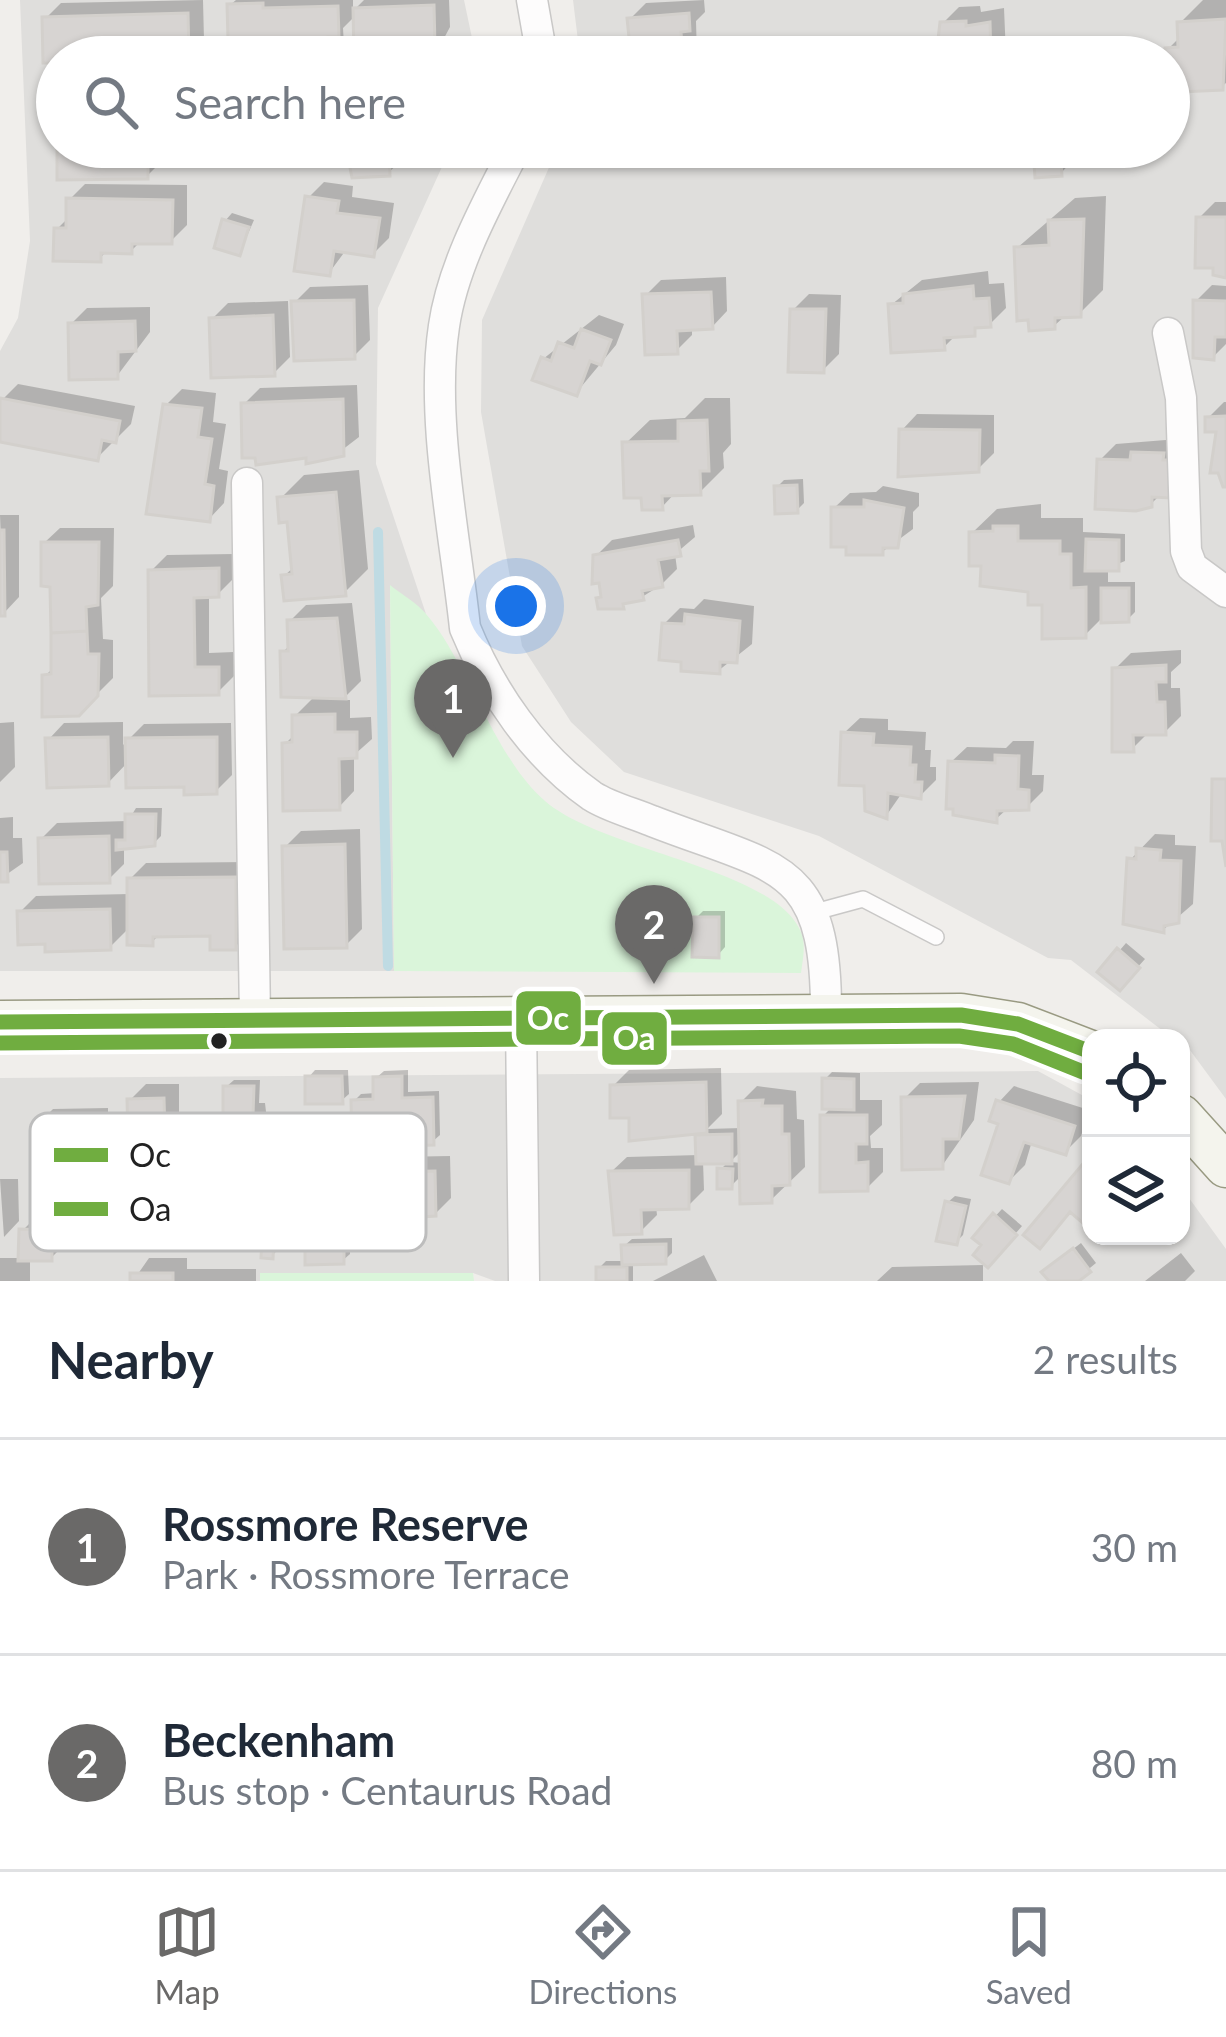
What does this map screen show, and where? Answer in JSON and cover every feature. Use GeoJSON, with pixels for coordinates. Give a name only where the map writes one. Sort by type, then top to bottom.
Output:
{"type":"FeatureCollection","features":[{"type":"Feature","properties":{"kind":"main road"},"geometry":{"type":"LineString","coordinates":[[0,1022],[961,1015],[1018,1024],[1082,1049]]}},
{"type":"Feature","properties":{"kind":"main road"},"geometry":{"type":"LineString","coordinates":[[1190,1126],[1226,1166]]}},
{"type":"Feature","properties":{"kind":"street"},"geometry":{"type":"LineString","coordinates":[[532,0],[538,36]]}},
{"type":"Feature","properties":{"kind":"street"},"geometry":{"type":"LineString","coordinates":[[506,168],[477,225],[444,323],[440,386],[465,628],[476,657],[537,749],[595,798],[771,868],[799,887],[815,912],[825,955],[826,1015]]}},
{"type":"Feature","properties":{"kind":"street"},"geometry":{"type":"LineString","coordinates":[[1168,333],[1181,398],[1186,551],[1192,567],[1226,592]]}},
{"type":"Feature","properties":{"kind":"street"},"geometry":{"type":"LineString","coordinates":[[247,483],[255,1019]]}},
{"type":"Feature","properties":{"kind":"street"},"geometry":{"type":"LineString","coordinates":[[521,1018],[524,1281]]}},
{"type":"Feature","properties":{"kind":"lane"},"geometry":{"type":"LineString","coordinates":[[815,912],[863,899],[936,937]]}},
{"type":"Feature","properties":{"kind":"shaded area"},"geometry":{"type":"Polygon","coordinates":[[[20,0],[464,0],[472,36],[36,36],[36,168],[441,168],[378,308],[376,464],[426,614],[390,587],[394,971],[0,971],[0,351],[18,318],[30,241],[20,0]]]}},
{"type":"Feature","properties":{"kind":"shaded area"},"geometry":{"type":"Polygon","coordinates":[[[573,0],[1226,0],[1226,1099],[1190,1050],[1190,1029],[1160,1029],[1071,960],[1048,958],[819,836],[624,772],[571,722],[522,646],[481,412],[482,320],[549,168],[1190,168],[1190,36],[577,36],[573,0]]]}},
{"type":"Feature","properties":{"kind":"shaded area"},"geometry":{"type":"Polygon","coordinates":[[[1038,1071],[1082,1095],[1082,1245],[1190,1245],[1190,1199],[1226,1249],[1226,1281],[495,1281],[473,1273],[261,1273],[260,1281],[0,1281],[0,1078],[1038,1071]]]}},
{"type":"Feature","properties":{"kind":"green space"},"geometry":{"type":"Polygon","coordinates":[[[390,585],[422,610],[441,634],[510,760],[545,801],[605,833],[754,889],[781,907],[801,933],[801,973],[394,971],[390,585]]]}},
{"type":"Feature","properties":{"kind":"green space"},"geometry":{"type":"Polygon","coordinates":[[[260,1273],[473,1273],[474,1281],[260,1281],[260,1273]]]}},
{"type":"Feature","properties":{"kind":"building"},"geometry":{"type":"Polygon","coordinates":[[[227,4],[338,6],[339,36],[228,36],[227,4]]]}},
{"type":"Feature","properties":{"kind":"building"},"geometry":{"type":"Polygon","coordinates":[[[434,5],[435,36],[354,36],[353,8],[434,5]]]}},
{"type":"Feature","properties":{"kind":"building"},"geometry":{"type":"Polygon","coordinates":[[[188,13],[189,36],[42,36],[42,17],[188,13]]]}},
{"type":"Feature","properties":{"kind":"building"},"geometry":{"type":"Polygon","coordinates":[[[689,13],[690,31],[681,32],[681,36],[629,36],[627,18],[689,13]]]}},
{"type":"Feature","properties":{"kind":"building"},"geometry":{"type":"Polygon","coordinates":[[[1226,19],[1223,90],[1190,92],[1190,36],[1178,36],[1177,22],[1226,19]]]}},
{"type":"Feature","properties":{"kind":"building"},"geometry":{"type":"Polygon","coordinates":[[[966,21],[966,26],[990,22],[990,36],[938,36],[940,22],[966,21]]]}},
{"type":"Feature","properties":{"kind":"building"},"geometry":{"type":"Polygon","coordinates":[[[57,168],[148,168],[148,179],[57,180],[57,168]]]}},
{"type":"Feature","properties":{"kind":"building"},"geometry":{"type":"Polygon","coordinates":[[[350,168],[390,168],[390,176],[352,178],[350,168]]]}},
{"type":"Feature","properties":{"kind":"building"},"geometry":{"type":"Polygon","coordinates":[[[1034,168],[1061,168],[1062,176],[1035,178],[1034,168]]]}},
{"type":"Feature","properties":{"kind":"building"},"geometry":{"type":"Polygon","coordinates":[[[305,196],[339,201],[337,213],[380,218],[374,257],[334,251],[330,276],[294,271],[305,196]]]}},
{"type":"Feature","properties":{"kind":"building"},"geometry":{"type":"Polygon","coordinates":[[[66,198],[173,200],[172,244],[132,244],[132,254],[101,253],[101,262],[53,261],[54,228],[66,228],[66,198]]]}},
{"type":"Feature","properties":{"kind":"building"},"geometry":{"type":"Polygon","coordinates":[[[1196,217],[1226,217],[1226,278],[1213,275],[1213,268],[1195,268],[1196,217]]]}},
{"type":"Feature","properties":{"kind":"building"},"geometry":{"type":"Polygon","coordinates":[[[222,219],[249,227],[240,256],[214,248],[222,219]]]}},
{"type":"Feature","properties":{"kind":"building"},"geometry":{"type":"Polygon","coordinates":[[[1084,219],[1081,317],[1055,318],[1055,329],[1029,331],[1028,320],[1017,321],[1014,247],[1049,245],[1048,220],[1084,219]]]}},
{"type":"Feature","properties":{"kind":"building"},"geometry":{"type":"Polygon","coordinates":[[[973,286],[974,299],[989,298],[991,327],[975,328],[975,336],[944,338],[945,350],[891,353],[888,304],[903,303],[903,294],[973,286]]]}},
{"type":"Feature","properties":{"kind":"building"},"geometry":{"type":"Polygon","coordinates":[[[711,292],[713,329],[677,331],[678,354],[645,355],[642,294],[711,292]]]}},
{"type":"Feature","properties":{"kind":"building"},"geometry":{"type":"Polygon","coordinates":[[[354,300],[355,359],[294,361],[291,301],[354,300]]]}},
{"type":"Feature","properties":{"kind":"building"},"geometry":{"type":"Polygon","coordinates":[[[1193,300],[1226,301],[1226,337],[1215,337],[1214,360],[1193,358],[1193,300]]]}},
{"type":"Feature","properties":{"kind":"building"},"geometry":{"type":"Polygon","coordinates":[[[790,309],[826,309],[824,373],[788,372],[790,309]]]}},
{"type":"Feature","properties":{"kind":"building"},"geometry":{"type":"Polygon","coordinates":[[[273,315],[275,376],[211,378],[209,318],[273,315]]]}},
{"type":"Feature","properties":{"kind":"building"},"geometry":{"type":"Polygon","coordinates":[[[135,321],[136,351],[118,352],[118,379],[69,380],[68,323],[135,321]]]}},
{"type":"Feature","properties":{"kind":"building"},"geometry":{"type":"Polygon","coordinates":[[[581,329],[611,340],[601,365],[590,361],[577,396],[532,380],[541,357],[551,361],[558,342],[574,348],[581,329]]]}},
{"type":"Feature","properties":{"kind":"building"},"geometry":{"type":"Polygon","coordinates":[[[0,398],[120,421],[116,443],[102,440],[98,461],[0,442],[0,398]]]}},
{"type":"Feature","properties":{"kind":"building"},"geometry":{"type":"Polygon","coordinates":[[[343,399],[344,456],[306,464],[306,458],[256,465],[255,458],[242,458],[241,403],[343,399]]]}},
{"type":"Feature","properties":{"kind":"building"},"geometry":{"type":"Polygon","coordinates":[[[163,404],[202,408],[198,437],[212,439],[205,484],[214,486],[210,522],[146,514],[163,404]]]}},
{"type":"Feature","properties":{"kind":"building"},"geometry":{"type":"Polygon","coordinates":[[[1226,416],[1223,487],[1218,473],[1210,473],[1216,432],[1205,432],[1205,417],[1226,416]]]}},
{"type":"Feature","properties":{"kind":"building"},"geometry":{"type":"Polygon","coordinates":[[[707,420],[709,471],[700,471],[701,495],[662,496],[663,510],[642,510],[641,498],[624,498],[622,442],[678,441],[678,421],[707,420]]]}},
{"type":"Feature","properties":{"kind":"building"},"geometry":{"type":"Polygon","coordinates":[[[899,429],[980,430],[979,472],[898,477],[899,429]]]}},
{"type":"Feature","properties":{"kind":"building"},"geometry":{"type":"Polygon","coordinates":[[[1131,452],[1164,453],[1163,460],[1172,460],[1170,498],[1152,497],[1152,507],[1136,511],[1095,509],[1097,459],[1130,460],[1131,452]]]}},
{"type":"Feature","properties":{"kind":"building"},"geometry":{"type":"Polygon","coordinates":[[[797,485],[798,513],[775,514],[774,486],[797,485]]]}},
{"type":"Feature","properties":{"kind":"building"},"geometry":{"type":"Polygon","coordinates":[[[336,492],[346,596],[284,601],[281,575],[292,574],[287,522],[279,523],[277,497],[336,492]]]}},
{"type":"Feature","properties":{"kind":"building"},"geometry":{"type":"Polygon","coordinates":[[[864,500],[904,508],[898,548],[883,548],[883,555],[846,555],[846,547],[831,547],[831,507],[864,507],[864,500]]]}},
{"type":"Feature","properties":{"kind":"building"},"geometry":{"type":"Polygon","coordinates":[[[993,526],[1018,526],[1018,541],[1060,541],[1060,554],[1071,554],[1071,588],[1086,587],[1086,638],[1042,639],[1042,605],[1028,605],[1028,592],[980,586],[981,566],[969,566],[969,532],[993,531],[993,526]]]}},
{"type":"Feature","properties":{"kind":"building"},"geometry":{"type":"Polygon","coordinates":[[[0,530],[4,530],[5,616],[0,616],[0,530]]]}},
{"type":"Feature","properties":{"kind":"building"},"geometry":{"type":"Polygon","coordinates":[[[1086,539],[1119,540],[1119,571],[1085,571],[1086,539]]]}},
{"type":"Feature","properties":{"kind":"building"},"geometry":{"type":"Polygon","coordinates":[[[678,540],[681,556],[658,560],[663,587],[642,591],[644,600],[623,604],[624,609],[598,609],[596,598],[601,597],[599,583],[592,584],[593,555],[678,540]]]}},
{"type":"Feature","properties":{"kind":"building"},"geometry":{"type":"Polygon","coordinates":[[[41,542],[99,542],[98,605],[86,607],[87,631],[51,633],[50,587],[41,586],[41,542]]]}},
{"type":"Feature","properties":{"kind":"building"},"geometry":{"type":"Polygon","coordinates":[[[219,568],[219,597],[194,598],[195,667],[219,667],[219,695],[149,696],[148,570],[219,568]]]}},
{"type":"Feature","properties":{"kind":"building"},"geometry":{"type":"Polygon","coordinates":[[[1101,588],[1129,588],[1129,622],[1101,623],[1101,588]]]}},
{"type":"Feature","properties":{"kind":"building"},"geometry":{"type":"Polygon","coordinates":[[[685,614],[740,621],[737,663],[720,662],[720,674],[681,671],[681,662],[659,660],[662,623],[684,624],[685,614]]]}},
{"type":"Feature","properties":{"kind":"building"},"geometry":{"type":"Polygon","coordinates":[[[337,618],[346,699],[281,697],[280,651],[288,651],[287,620],[337,618]]]}},
{"type":"Feature","properties":{"kind":"building"},"geometry":{"type":"Polygon","coordinates":[[[87,631],[88,654],[99,654],[98,696],[79,716],[42,717],[42,675],[51,674],[51,633],[87,631]]]}},
{"type":"Feature","properties":{"kind":"building"},"geometry":{"type":"Polygon","coordinates":[[[1166,665],[1166,682],[1156,682],[1157,702],[1165,702],[1166,735],[1133,735],[1134,752],[1112,752],[1112,668],[1166,665]]]}},
{"type":"Feature","properties":{"kind":"building"},"geometry":{"type":"Polygon","coordinates":[[[335,714],[335,732],[357,732],[357,758],[339,759],[340,810],[283,811],[282,743],[292,742],[292,715],[335,714]]]}},
{"type":"Feature","properties":{"kind":"building"},"geometry":{"type":"Polygon","coordinates":[[[841,732],[874,734],[873,745],[911,747],[910,765],[916,765],[915,782],[922,782],[921,799],[888,793],[887,819],[865,811],[864,786],[839,785],[841,732]]]}},
{"type":"Feature","properties":{"kind":"building"},"geometry":{"type":"Polygon","coordinates":[[[108,737],[109,786],[47,788],[45,738],[108,737]]]}},
{"type":"Feature","properties":{"kind":"building"},"geometry":{"type":"Polygon","coordinates":[[[217,737],[217,794],[184,795],[184,787],[126,788],[125,738],[217,737]]]}},
{"type":"Feature","properties":{"kind":"building"},"geometry":{"type":"Polygon","coordinates":[[[995,755],[1019,756],[1018,789],[1029,790],[1029,810],[997,811],[997,823],[953,815],[953,809],[946,809],[948,761],[995,763],[995,755]]]}},
{"type":"Feature","properties":{"kind":"building"},"geometry":{"type":"Polygon","coordinates":[[[1212,779],[1226,779],[1226,867],[1222,841],[1211,841],[1212,779]]]}},
{"type":"Feature","properties":{"kind":"building"},"geometry":{"type":"Polygon","coordinates":[[[125,814],[156,814],[155,846],[116,850],[116,840],[125,840],[125,814]]]}},
{"type":"Feature","properties":{"kind":"building"},"geometry":{"type":"Polygon","coordinates":[[[109,836],[110,883],[39,884],[38,838],[109,836]]]}},
{"type":"Feature","properties":{"kind":"building"},"geometry":{"type":"Polygon","coordinates":[[[345,844],[347,948],[284,949],[282,846],[345,844]]]}},
{"type":"Feature","properties":{"kind":"building"},"geometry":{"type":"Polygon","coordinates":[[[1136,848],[1161,850],[1160,860],[1181,861],[1179,923],[1164,926],[1164,933],[1123,924],[1127,858],[1136,859],[1136,848]]]}},
{"type":"Feature","properties":{"kind":"building"},"geometry":{"type":"Polygon","coordinates":[[[0,852],[7,852],[8,882],[0,882],[0,852]]]}},
{"type":"Feature","properties":{"kind":"building"},"geometry":{"type":"Polygon","coordinates":[[[236,877],[236,950],[210,950],[210,936],[153,937],[153,946],[127,945],[127,878],[236,877]]]}},
{"type":"Feature","properties":{"kind":"building"},"geometry":{"type":"Polygon","coordinates":[[[110,909],[111,950],[45,952],[45,944],[18,945],[17,911],[110,909]]]}},
{"type":"Feature","properties":{"kind":"building"},"geometry":{"type":"Polygon","coordinates":[[[693,917],[719,917],[719,958],[692,957],[693,917]]]}},
{"type":"Feature","properties":{"kind":"building"},"geometry":{"type":"Polygon","coordinates":[[[1117,948],[1140,968],[1120,991],[1097,972],[1117,948]]]}},
{"type":"Feature","properties":{"kind":"building"},"geometry":{"type":"Polygon","coordinates":[[[305,1076],[342,1076],[343,1104],[305,1104],[305,1076]]]}},
{"type":"Feature","properties":{"kind":"building"},"geometry":{"type":"Polygon","coordinates":[[[402,1076],[402,1098],[433,1097],[434,1145],[426,1145],[426,1113],[351,1113],[351,1100],[373,1099],[373,1077],[402,1076]]]}},
{"type":"Feature","properties":{"kind":"building"},"geometry":{"type":"Polygon","coordinates":[[[822,1078],[854,1079],[854,1110],[822,1109],[822,1078]]]}},
{"type":"Feature","properties":{"kind":"building"},"geometry":{"type":"Polygon","coordinates":[[[706,1082],[707,1133],[629,1141],[629,1118],[610,1118],[610,1085],[706,1082]]]}},
{"type":"Feature","properties":{"kind":"building"},"geometry":{"type":"Polygon","coordinates":[[[223,1086],[254,1086],[253,1113],[223,1113],[223,1086]]]}},
{"type":"Feature","properties":{"kind":"building"},"geometry":{"type":"Polygon","coordinates":[[[965,1096],[959,1139],[943,1139],[943,1169],[902,1170],[901,1097],[965,1096]]]}},
{"type":"Feature","properties":{"kind":"building"},"geometry":{"type":"Polygon","coordinates":[[[164,1098],[164,1113],[127,1113],[127,1099],[164,1098]]]}},
{"type":"Feature","properties":{"kind":"building"},"geometry":{"type":"Polygon","coordinates":[[[763,1100],[762,1106],[782,1106],[782,1134],[789,1134],[790,1185],[772,1186],[772,1203],[740,1204],[738,1101],[763,1100]]]}},
{"type":"Feature","properties":{"kind":"building"},"geometry":{"type":"Polygon","coordinates":[[[996,1100],[1075,1126],[1066,1155],[1024,1142],[1009,1184],[981,1175],[998,1124],[989,1121],[996,1100]]]}},
{"type":"Feature","properties":{"kind":"building"},"geometry":{"type":"Polygon","coordinates":[[[820,1115],[867,1115],[867,1144],[856,1144],[856,1163],[868,1162],[868,1191],[820,1192],[820,1115]]]}},
{"type":"Feature","properties":{"kind":"building"},"geometry":{"type":"Polygon","coordinates":[[[732,1134],[732,1164],[696,1164],[695,1135],[732,1134]]]}},
{"type":"Feature","properties":{"kind":"building"},"geometry":{"type":"Polygon","coordinates":[[[1082,1165],[1082,1222],[1070,1212],[1040,1249],[1023,1235],[1082,1165]]]}},
{"type":"Feature","properties":{"kind":"building"},"geometry":{"type":"Polygon","coordinates":[[[717,1168],[733,1169],[732,1189],[717,1189],[717,1168]]]}},
{"type":"Feature","properties":{"kind":"building"},"geometry":{"type":"Polygon","coordinates":[[[689,1170],[689,1209],[641,1210],[642,1234],[614,1235],[608,1171],[689,1170]]]}},
{"type":"Feature","properties":{"kind":"building"},"geometry":{"type":"Polygon","coordinates":[[[426,1171],[435,1171],[436,1216],[426,1217],[426,1171]]]}},
{"type":"Feature","properties":{"kind":"building"},"geometry":{"type":"Polygon","coordinates":[[[945,1201],[966,1206],[957,1245],[936,1241],[945,1201]]]}},
{"type":"Feature","properties":{"kind":"building"},"geometry":{"type":"Polygon","coordinates":[[[993,1213],[1017,1235],[988,1268],[973,1255],[981,1245],[972,1238],[993,1213]]]}},
{"type":"Feature","properties":{"kind":"building"},"geometry":{"type":"Polygon","coordinates":[[[19,1229],[30,1229],[30,1251],[52,1251],[52,1261],[18,1261],[19,1229]]]}},
{"type":"Feature","properties":{"kind":"building"},"geometry":{"type":"Polygon","coordinates":[[[666,1244],[666,1264],[622,1265],[621,1245],[666,1244]]]}},
{"type":"Feature","properties":{"kind":"building"},"geometry":{"type":"Polygon","coordinates":[[[1073,1248],[1091,1272],[1079,1281],[1049,1281],[1041,1272],[1073,1248]]]}},
{"type":"Feature","properties":{"kind":"building"},"geometry":{"type":"Polygon","coordinates":[[[261,1251],[273,1251],[273,1259],[261,1258],[261,1251]]]}},
{"type":"Feature","properties":{"kind":"building"},"geometry":{"type":"Polygon","coordinates":[[[305,1251],[344,1251],[344,1264],[305,1265],[305,1251]]]}},
{"type":"Feature","properties":{"kind":"building"},"geometry":{"type":"Polygon","coordinates":[[[596,1267],[627,1267],[627,1281],[596,1281],[596,1267]]]}},
{"type":"Feature","properties":{"kind":"building"},"geometry":{"type":"Polygon","coordinates":[[[130,1273],[173,1273],[173,1281],[130,1281],[130,1273]]]}},
{"type":"Feature","properties":{"kind":"waterway"},"geometry":{"type":"LineString","coordinates":[[378,532],[388,966]]}},
{"type":"Feature","properties":{"kind":"transit line","name":"Oc"},"geometry":{"type":"LineString","coordinates":[[0,1022],[961,1015],[1018,1024],[1082,1049]]}},
{"type":"Feature","properties":{"kind":"transit line","name":"Oa"},"geometry":{"type":"LineString","coordinates":[[0,1043],[959,1036],[1013,1044],[1082,1072]]}},
{"type":"Feature","properties":{"kind":"place","name":"Rossmore Reserve"},"geometry":{"type":"Point","coordinates":[453,758]}},
{"type":"Feature","properties":{"kind":"place","name":"Beckenham"},"geometry":{"type":"Point","coordinates":[654,984]}}]}
